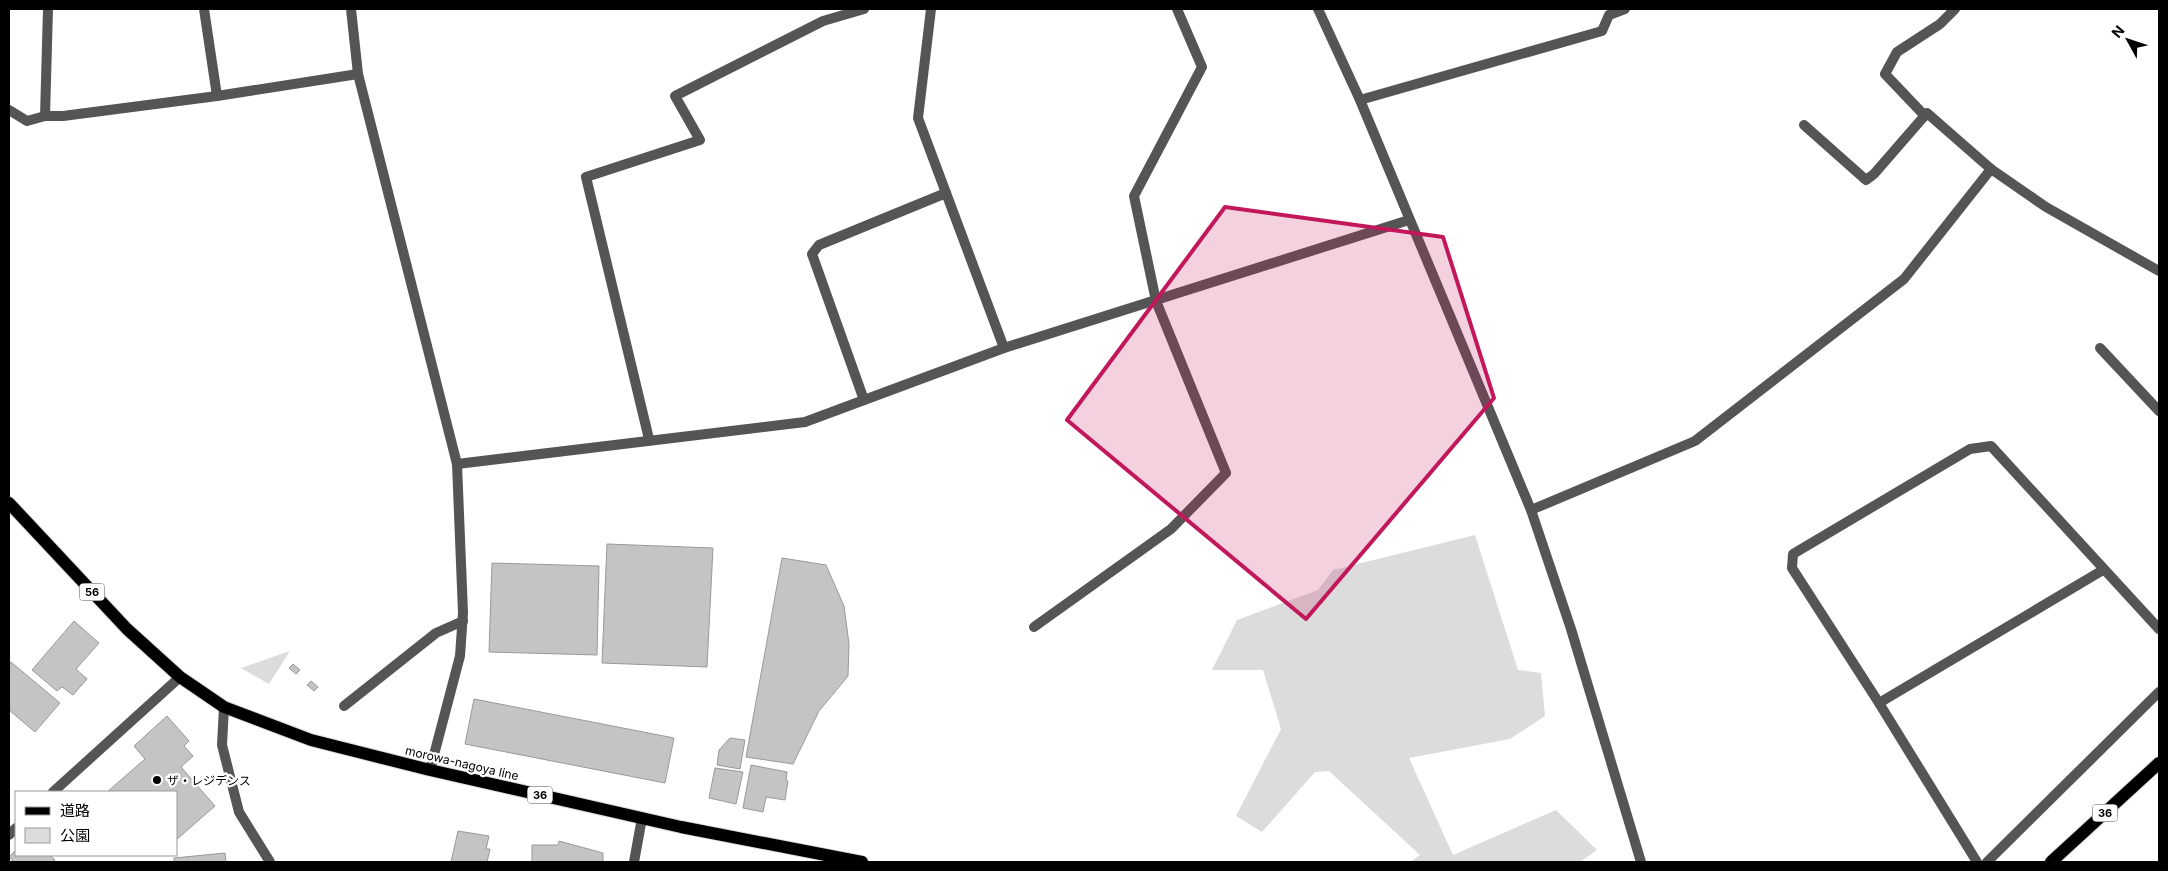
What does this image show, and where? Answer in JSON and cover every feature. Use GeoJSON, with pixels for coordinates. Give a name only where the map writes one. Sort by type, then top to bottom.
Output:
{"type":"FeatureCollection","features":[{"type":"Feature","properties":{"kind":"main road","name":"56"},"geometry":{"type":"LineString","coordinates":[[9,503],[127,629],[180,677],[224,707]]}},
{"type":"Feature","properties":{"kind":"main road","name":"morowa-nagoya line"},"geometry":{"type":"LineString","coordinates":[[224,707],[310,740],[430,770],[642,818],[862,862]]}},
{"type":"Feature","properties":{"kind":"main road","name":"36"},"geometry":{"type":"LineString","coordinates":[[2051,862],[2159,763]]}},
{"type":"Feature","properties":{"kind":"street"},"geometry":{"type":"LineString","coordinates":[[45,116],[48,9]]}},
{"type":"Feature","properties":{"kind":"street"},"geometry":{"type":"LineString","coordinates":[[204,9],[217,96]]}},
{"type":"Feature","properties":{"kind":"street"},"geometry":{"type":"LineString","coordinates":[[351,9],[358,74],[457,464],[463,621],[460,656],[430,770]]}},
{"type":"Feature","properties":{"kind":"street"},"geometry":{"type":"LineString","coordinates":[[649,439],[586,177],[700,140],[675,96],[824,21],[864,9]]}},
{"type":"Feature","properties":{"kind":"street"},"geometry":{"type":"LineString","coordinates":[[930,9],[918,118],[1004,348]]}},
{"type":"Feature","properties":{"kind":"street"},"geometry":{"type":"LineString","coordinates":[[1034,627],[1171,529],[1226,474],[1156,301],[1134,196],[1202,67],[1177,9]]}},
{"type":"Feature","properties":{"kind":"street"},"geometry":{"type":"LineString","coordinates":[[1318,9],[1360,100],[1531,510],[1571,629],[1641,862]]}},
{"type":"Feature","properties":{"kind":"street"},"geometry":{"type":"LineString","coordinates":[[1360,100],[1602,31],[1608,12],[1625,9]]}},
{"type":"Feature","properties":{"kind":"street"},"geometry":{"type":"LineString","coordinates":[[1925,116],[1885,74],[1897,52],[1940,24],[1951,10]]}},
{"type":"Feature","properties":{"kind":"street"},"geometry":{"type":"LineString","coordinates":[[9,110],[27,121],[45,116],[63,116],[217,96],[358,74]]}},
{"type":"Feature","properties":{"kind":"street"},"geometry":{"type":"LineString","coordinates":[[1804,125],[1866,180],[1874,174],[1927,113],[1991,169],[2046,207],[2159,271]]}},
{"type":"Feature","properties":{"kind":"street"},"geometry":{"type":"LineString","coordinates":[[1531,510],[1694,441],[1904,279],[1991,169]]}},
{"type":"Feature","properties":{"kind":"street"},"geometry":{"type":"LineString","coordinates":[[864,400],[812,254],[819,245],[946,193]]}},
{"type":"Feature","properties":{"kind":"street"},"geometry":{"type":"LineString","coordinates":[[457,464],[649,439],[805,422],[1004,348],[1409,220]]}},
{"type":"Feature","properties":{"kind":"street"},"geometry":{"type":"LineString","coordinates":[[2100,348],[2159,411]]}},
{"type":"Feature","properties":{"kind":"street"},"geometry":{"type":"LineString","coordinates":[[1977,862],[1879,703],[1792,568],[1793,554],[1970,449],[1991,446],[2159,630]]}},
{"type":"Feature","properties":{"kind":"street"},"geometry":{"type":"LineString","coordinates":[[1879,703],[2103,570]]}},
{"type":"Feature","properties":{"kind":"street"},"geometry":{"type":"LineString","coordinates":[[344,706],[436,633],[463,621]]}},
{"type":"Feature","properties":{"kind":"street"},"geometry":{"type":"LineString","coordinates":[[54,791],[180,677]]}},
{"type":"Feature","properties":{"kind":"street"},"geometry":{"type":"LineString","coordinates":[[1987,862],[2159,692]]}},
{"type":"Feature","properties":{"kind":"street"},"geometry":{"type":"LineString","coordinates":[[224,707],[222,745],[239,812],[270,862]]}},
{"type":"Feature","properties":{"kind":"street"},"geometry":{"type":"LineString","coordinates":[[634,862],[642,818]]}},
{"type":"Feature","properties":{"kind":"highlighted area"},"geometry":{"type":"Polygon","coordinates":[[[1225,207],[1443,237],[1494,398],[1306,619],[1067,420],[1225,207]]]}},
{"type":"Feature","properties":{"kind":"green space"},"geometry":{"type":"Polygon","coordinates":[[[1475,535],[1518,670],[1541,673],[1545,716],[1510,739],[1409,758],[1453,855],[1556,810],[1597,850],[1580,862],[1410,862],[1420,855],[1329,771],[1315,772],[1262,832],[1236,816],[1281,729],[1263,670],[1212,670],[1237,620],[1318,590],[1333,570],[1475,535]]]}},
{"type":"Feature","properties":{"kind":"green space"},"geometry":{"type":"Polygon","coordinates":[[[290,651],[269,684],[241,668],[290,651]]]}},
{"type":"Feature","properties":{"kind":"building"},"geometry":{"type":"Polygon","coordinates":[[[607,544],[713,548],[707,667],[602,663],[607,544]]]}},
{"type":"Feature","properties":{"kind":"building"},"geometry":{"type":"Polygon","coordinates":[[[782,558],[826,565],[844,606],[849,644],[848,676],[819,711],[793,764],[746,757],[782,558]]]}},
{"type":"Feature","properties":{"kind":"building"},"geometry":{"type":"Polygon","coordinates":[[[492,563],[599,566],[597,655],[489,652],[492,563]]]}},
{"type":"Feature","properties":{"kind":"building"},"geometry":{"type":"Polygon","coordinates":[[[74,621],[99,643],[76,669],[87,679],[73,695],[62,687],[57,691],[32,670],[74,621]]]}},
{"type":"Feature","properties":{"kind":"building"},"geometry":{"type":"Polygon","coordinates":[[[11,662],[60,703],[35,732],[9,710],[9,665],[11,662]]]}},
{"type":"Feature","properties":{"kind":"building"},"geometry":{"type":"Polygon","coordinates":[[[293,664],[300,670],[296,674],[289,668],[293,664]]]}},
{"type":"Feature","properties":{"kind":"building"},"geometry":{"type":"Polygon","coordinates":[[[311,681],[318,687],[314,691],[307,685],[311,681]]]}},
{"type":"Feature","properties":{"kind":"building"},"geometry":{"type":"Polygon","coordinates":[[[474,699],[674,738],[665,783],[465,744],[474,699]]]}},
{"type":"Feature","properties":{"kind":"building","name":"ザ・レジデンス"},"geometry":{"type":"Polygon","coordinates":[[[167,716],[189,741],[184,746],[193,756],[181,767],[215,806],[178,838],[178,791],[108,791],[145,759],[134,746],[167,716]]]}},
{"type":"Feature","properties":{"kind":"building"},"geometry":{"type":"Polygon","coordinates":[[[730,738],[745,740],[740,769],[717,765],[719,750],[730,738]]]}},
{"type":"Feature","properties":{"kind":"building"},"geometry":{"type":"Polygon","coordinates":[[[751,765],[787,772],[786,781],[788,781],[785,800],[766,797],[763,812],[743,808],[751,765]]]}},
{"type":"Feature","properties":{"kind":"building"},"geometry":{"type":"Polygon","coordinates":[[[715,768],[743,772],[736,804],[709,798],[715,768]]]}},
{"type":"Feature","properties":{"kind":"building"},"geometry":{"type":"Polygon","coordinates":[[[458,831],[489,836],[486,849],[490,849],[487,862],[451,862],[458,831]]]}},
{"type":"Feature","properties":{"kind":"building"},"geometry":{"type":"Polygon","coordinates":[[[559,841],[603,853],[603,862],[532,862],[532,845],[558,845],[559,841]]]}},
{"type":"Feature","properties":{"kind":"building"},"geometry":{"type":"Polygon","coordinates":[[[15,851],[15,856],[51,856],[55,860],[52,862],[14,862],[9,857],[15,851]]]}},
{"type":"Feature","properties":{"kind":"building"},"geometry":{"type":"Polygon","coordinates":[[[225,853],[226,862],[174,862],[174,858],[225,853]]]}},
{"type":"Feature","properties":{"kind":"place","name":"ザ・レジデンス"},"geometry":{"type":"Point","coordinates":[157,780]}}]}
